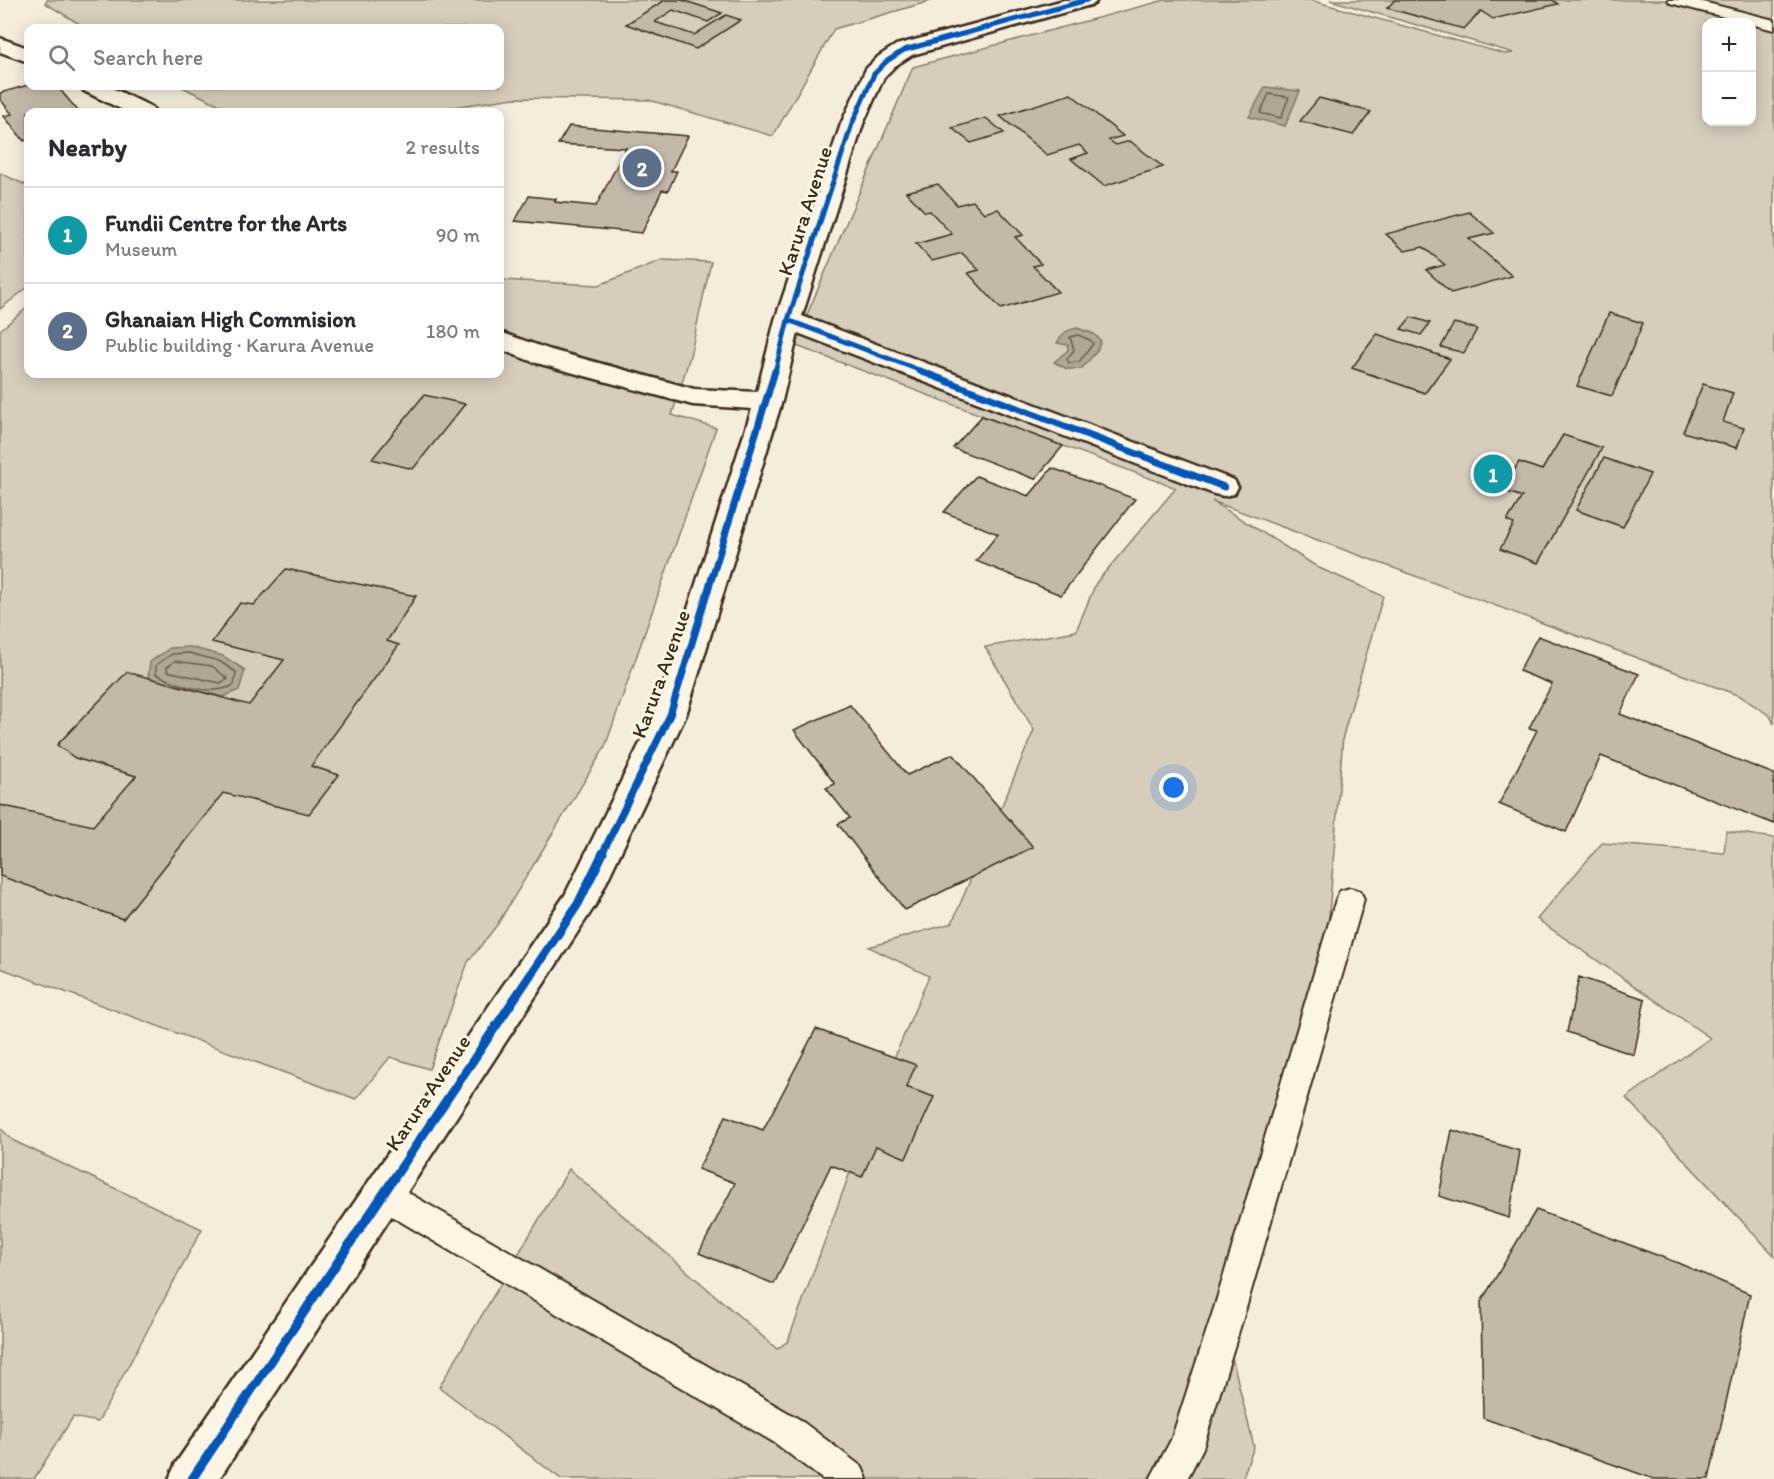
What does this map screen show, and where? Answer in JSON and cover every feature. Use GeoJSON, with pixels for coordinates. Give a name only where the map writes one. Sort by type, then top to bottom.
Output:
{"type":"FeatureCollection","features":[{"type":"Feature","properties":{"kind":"street","name":"Karura Avenue"},"geometry":{"type":"LineString","coordinates":[[192,1479],[578,904],[670,715],[768,401],[788,320],[852,124],[874,74],[887,61],[904,50],[1087,0]]}},
{"type":"Feature","properties":{"kind":"street"},"geometry":{"type":"LineString","coordinates":[[0,44],[24,54]]}},
{"type":"Feature","properties":{"kind":"street"},"geometry":{"type":"LineString","coordinates":[[100,90],[136,108]]}},
{"type":"Feature","properties":{"kind":"street"},"geometry":{"type":"LineString","coordinates":[[788,320],[1224,487]]}},
{"type":"Feature","properties":{"kind":"street"},"geometry":{"type":"LineString","coordinates":[[504,342],[542,356],[693,397],[768,401]]}},
{"type":"Feature","properties":{"kind":"lane"},"geometry":{"type":"LineString","coordinates":[[1676,0],[1774,25]]}},
{"type":"Feature","properties":{"kind":"lane"},"geometry":{"type":"LineString","coordinates":[[1167,1479],[1186,1448],[1350,898]]}},
{"type":"Feature","properties":{"kind":"lane"},"geometry":{"type":"LineString","coordinates":[[382,1194],[787,1431],[850,1479]]}},
{"type":"Feature","properties":{"kind":"shaded area"},"geometry":{"type":"Polygon","coordinates":[[[47,0],[934,0],[834,29],[773,136],[649,100],[514,98],[446,108],[226,108],[188,90],[504,90],[504,24],[79,24],[45,3],[47,0]]]}},
{"type":"Feature","properties":{"kind":"shaded area"},"geometry":{"type":"Polygon","coordinates":[[[1165,0],[1310,0],[1505,54],[1514,53],[1330,0],[1774,0],[1774,724],[1770,716],[1740,696],[1212,501],[1319,568],[1383,596],[1343,736],[1321,1017],[1217,1296],[1254,1447],[1242,1479],[561,1479],[439,1387],[569,1169],[777,1349],[788,1341],[878,1096],[929,976],[869,947],[952,923],[1034,730],[985,647],[1076,631],[1096,583],[1176,488],[794,345],[913,67],[1165,0]]]}},
{"type":"Feature","properties":{"kind":"shaded area"},"geometry":{"type":"Polygon","coordinates":[[[0,173],[24,184],[24,290],[0,309],[0,173]]]}},
{"type":"Feature","properties":{"kind":"shaded area"},"geometry":{"type":"Polygon","coordinates":[[[662,260],[711,262],[690,356],[672,415],[716,428],[605,747],[497,925],[468,962],[429,1069],[390,1057],[356,1099],[0,968],[0,330],[24,310],[24,378],[504,378],[504,280],[599,285],[662,260]]]}},
{"type":"Feature","properties":{"kind":"shaded area"},"geometry":{"type":"Polygon","coordinates":[[[1726,831],[1774,838],[1774,1255],[1626,1098],[1710,1038],[1537,919],[1602,843],[1724,853],[1726,831]]]}},
{"type":"Feature","properties":{"kind":"shaded area"},"geometry":{"type":"Polygon","coordinates":[[[0,1128],[14,1141],[202,1229],[98,1422],[73,1417],[34,1479],[0,1479],[0,1128]]]}},
{"type":"Feature","properties":{"kind":"water"},"geometry":{"type":"Polygon","coordinates":[[[1265,87],[1300,91],[1285,126],[1249,117],[1265,87]]]}},
{"type":"Feature","properties":{"kind":"water"},"geometry":{"type":"Polygon","coordinates":[[[1077,328],[1094,334],[1101,341],[1097,351],[1081,369],[1067,369],[1054,362],[1068,350],[1068,345],[1057,343],[1065,332],[1077,328]]]}},
{"type":"Feature","properties":{"kind":"water"},"geometry":{"type":"Polygon","coordinates":[[[190,647],[223,656],[245,670],[239,690],[223,697],[148,678],[150,662],[170,648],[190,647]]]}},
{"type":"Feature","properties":{"kind":"building"},"geometry":{"type":"Polygon","coordinates":[[[665,0],[682,0],[722,13],[708,22],[673,10],[655,22],[694,35],[726,15],[741,20],[696,49],[626,24],[665,0]]]}},
{"type":"Feature","properties":{"kind":"building"},"geometry":{"type":"Polygon","coordinates":[[[1395,0],[1552,0],[1558,4],[1493,19],[1481,11],[1464,29],[1387,8],[1395,0]]]}},
{"type":"Feature","properties":{"kind":"building"},"geometry":{"type":"Polygon","coordinates":[[[24,86],[24,90],[60,90],[76,108],[24,108],[24,141],[4,116],[12,114],[0,99],[0,93],[24,86]]]}},
{"type":"Feature","properties":{"kind":"building"},"geometry":{"type":"Polygon","coordinates":[[[1071,94],[1123,136],[1109,140],[1116,145],[1130,141],[1163,167],[1104,186],[1071,159],[1088,153],[1079,145],[1047,155],[1000,116],[1071,94]]]}},
{"type":"Feature","properties":{"kind":"building"},"geometry":{"type":"Polygon","coordinates":[[[1319,98],[1371,112],[1353,135],[1300,121],[1319,98]]]}},
{"type":"Feature","properties":{"kind":"building"},"geometry":{"type":"Polygon","coordinates":[[[986,118],[1004,133],[971,143],[952,128],[986,118]]]}},
{"type":"Feature","properties":{"kind":"building"},"geometry":{"type":"Polygon","coordinates":[[[569,126],[688,136],[671,171],[677,171],[668,191],[662,190],[642,233],[515,221],[529,196],[556,199],[555,202],[596,206],[626,148],[558,144],[569,126]]]}},
{"type":"Feature","properties":{"kind":"building"},"geometry":{"type":"Polygon","coordinates":[[[938,184],[957,205],[973,201],[984,213],[998,209],[1023,235],[1015,237],[1041,264],[1033,266],[1058,292],[1001,309],[968,273],[979,270],[962,253],[932,261],[916,244],[952,234],[930,211],[925,212],[906,192],[938,184]]]}},
{"type":"Feature","properties":{"kind":"building"},"geometry":{"type":"Polygon","coordinates":[[[1469,212],[1494,233],[1469,239],[1512,276],[1451,293],[1426,270],[1445,265],[1423,247],[1405,251],[1386,234],[1469,212]]]}},
{"type":"Feature","properties":{"kind":"building"},"geometry":{"type":"Polygon","coordinates":[[[1609,313],[1643,323],[1612,396],[1577,386],[1609,313]]]}},
{"type":"Feature","properties":{"kind":"building"},"geometry":{"type":"Polygon","coordinates":[[[1411,317],[1430,323],[1421,335],[1401,329],[1411,317]]]}},
{"type":"Feature","properties":{"kind":"building"},"geometry":{"type":"Polygon","coordinates":[[[1454,323],[1477,329],[1464,353],[1441,347],[1454,323]]]}},
{"type":"Feature","properties":{"kind":"building"},"geometry":{"type":"Polygon","coordinates":[[[1377,334],[1450,359],[1425,393],[1352,368],[1377,334]]]}},
{"type":"Feature","properties":{"kind":"building"},"geometry":{"type":"Polygon","coordinates":[[[1703,384],[1733,393],[1723,422],[1744,428],[1737,448],[1683,432],[1703,384]]]}},
{"type":"Feature","properties":{"kind":"building"},"geometry":{"type":"Polygon","coordinates":[[[424,395],[465,404],[413,469],[372,459],[424,395]]]}},
{"type":"Feature","properties":{"kind":"building"},"geometry":{"type":"Polygon","coordinates":[[[982,416],[1063,446],[1035,479],[953,448],[982,416]]]}},
{"type":"Feature","properties":{"kind":"building"},"geometry":{"type":"Polygon","coordinates":[[[1563,435],[1602,448],[1538,563],[1500,549],[1514,524],[1507,521],[1522,497],[1502,490],[1519,462],[1542,470],[1563,435]]]}},
{"type":"Feature","properties":{"kind":"building"},"geometry":{"type":"Polygon","coordinates":[[[1604,458],[1650,474],[1623,527],[1576,510],[1604,458]]]}},
{"type":"Feature","properties":{"kind":"building"},"geometry":{"type":"Polygon","coordinates":[[[1052,468],[1135,499],[1061,595],[976,561],[998,534],[944,512],[976,476],[1029,496],[1052,468]]]}},
{"type":"Feature","properties":{"kind":"building"},"geometry":{"type":"Polygon","coordinates":[[[286,569],[416,596],[387,641],[399,645],[311,766],[339,775],[309,814],[223,793],[123,919],[0,876],[0,805],[93,826],[136,776],[75,758],[57,745],[127,672],[249,705],[284,660],[212,642],[240,603],[254,605],[286,569]]]}},
{"type":"Feature","properties":{"kind":"building"},"geometry":{"type":"Polygon","coordinates":[[[1538,636],[1639,674],[1620,714],[1774,774],[1774,824],[1601,756],[1566,832],[1499,804],[1537,730],[1529,728],[1552,684],[1519,671],[1538,636]]]}},
{"type":"Feature","properties":{"kind":"building"},"geometry":{"type":"Polygon","coordinates":[[[850,705],[907,775],[953,754],[1033,847],[905,910],[838,824],[850,818],[826,788],[835,784],[794,730],[850,705]]]}},
{"type":"Feature","properties":{"kind":"building"},"geometry":{"type":"Polygon","coordinates":[[[1579,977],[1645,999],[1634,1055],[1567,1032],[1579,977]]]}},
{"type":"Feature","properties":{"kind":"building"},"geometry":{"type":"Polygon","coordinates":[[[816,1029],[916,1065],[906,1087],[934,1097],[906,1158],[876,1146],[862,1177],[831,1165],[774,1284],[699,1253],[735,1183],[698,1169],[726,1116],[763,1130],[816,1029]]]}},
{"type":"Feature","properties":{"kind":"building"},"geometry":{"type":"Polygon","coordinates":[[[1452,1130],[1520,1151],[1509,1218],[1439,1196],[1452,1130]]]}},
{"type":"Feature","properties":{"kind":"building"},"geometry":{"type":"Polygon","coordinates":[[[1536,1210],[1678,1263],[1750,1294],[1709,1479],[1654,1479],[1483,1418],[1481,1302],[1536,1210]]]}},
{"type":"Feature","properties":{"kind":"cycle path"},"geometry":{"type":"LineString","coordinates":[[192,1479],[578,904],[670,715],[768,401],[788,320],[852,124],[874,74],[887,61],[904,50],[1087,0]]}},
{"type":"Feature","properties":{"kind":"cycle path"},"geometry":{"type":"LineString","coordinates":[[788,320],[1224,487]]}},
{"type":"Feature","properties":{"kind":"place","name":"Ghanaian High Commision"},"geometry":{"type":"Point","coordinates":[642,168]}},
{"type":"Feature","properties":{"kind":"place","name":"Fundii Centre for the Arts"},"geometry":{"type":"Point","coordinates":[1493,474]}}]}
